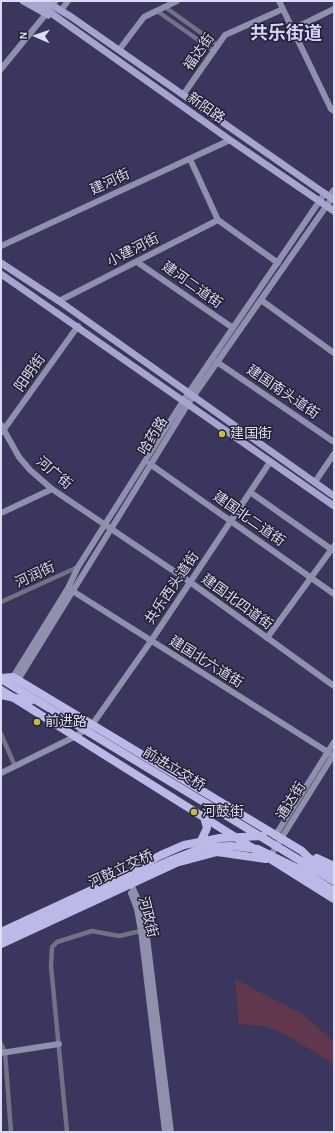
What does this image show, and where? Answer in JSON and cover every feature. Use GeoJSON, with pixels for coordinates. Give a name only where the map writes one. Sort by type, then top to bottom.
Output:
{"type":"FeatureCollection","features":[{"type":"Feature","properties":{"kind":"highway","name":"哈药路"},"geometry":{"type":"LineString","coordinates":[[1,690],[7,677]]}},
{"type":"Feature","properties":{"kind":"highway","name":"前进立交桥"},"geometry":{"type":"LineString","coordinates":[[7,677],[44,706],[334,881]]}},
{"type":"Feature","properties":{"kind":"highway"},"geometry":{"type":"LineString","coordinates":[[7,677],[92,725],[279,838],[334,866]]}},
{"type":"Feature","properties":{"kind":"highway"},"geometry":{"type":"LineString","coordinates":[[1,690],[204,817],[268,859],[334,899]]}},
{"type":"Feature","properties":{"kind":"highway"},"geometry":{"type":"LineString","coordinates":[[1,694],[44,706]]}},
{"type":"Feature","properties":{"kind":"highway"},"geometry":{"type":"LineString","coordinates":[[200,841],[207,828],[204,817]]}},
{"type":"Feature","properties":{"kind":"highway"},"geometry":{"type":"LineString","coordinates":[[1,932],[122,876],[161,855],[200,841],[235,837],[279,838]]}},
{"type":"Feature","properties":{"kind":"highway","name":"河鼓立交桥"},"geometry":{"type":"LineString","coordinates":[[1,939],[169,861],[205,847],[231,846],[258,849],[301,870],[334,891]]}},
{"type":"Feature","properties":{"kind":"highway"},"geometry":{"type":"LineString","coordinates":[[302,851],[334,873]]}},
{"type":"Feature","properties":{"kind":"highway"},"geometry":{"type":"LineString","coordinates":[[1,944],[176,863],[217,852],[268,859]]}},
{"type":"Feature","properties":{"kind":"main road","name":"新阳路"},"geometry":{"type":"LineString","coordinates":[[22,1],[65,24]]}},
{"type":"Feature","properties":{"kind":"main road","name":"新阳路"},"geometry":{"type":"LineString","coordinates":[[34,1],[230,140],[334,211]]}},
{"type":"Feature","properties":{"kind":"main road","name":"新阳路"},"geometry":{"type":"LineString","coordinates":[[45,1],[120,50],[331,196]]}},
{"type":"Feature","properties":{"kind":"main road","name":"新阳路"},"geometry":{"type":"LineString","coordinates":[[55,1],[70,16]]}},
{"type":"Feature","properties":{"kind":"main road"},"geometry":{"type":"LineString","coordinates":[[1,263],[59,301],[334,496]]}},
{"type":"Feature","properties":{"kind":"main road"},"geometry":{"type":"LineString","coordinates":[[1,274],[78,326],[334,506]]}},
{"type":"Feature","properties":{"kind":"street"},"geometry":{"type":"LineString","coordinates":[[62,9],[68,1]]}},
{"type":"Feature","properties":{"kind":"street"},"geometry":{"type":"LineString","coordinates":[[120,50],[144,17],[177,1]]}},
{"type":"Feature","properties":{"kind":"street"},"geometry":{"type":"LineString","coordinates":[[279,1],[331,109],[334,111]]}},
{"type":"Feature","properties":{"kind":"street"},"geometry":{"type":"LineString","coordinates":[[165,7],[218,44]]}},
{"type":"Feature","properties":{"kind":"street","name":"福达街"},"geometry":{"type":"LineString","coordinates":[[183,95],[225,35],[283,9]]}},
{"type":"Feature","properties":{"kind":"street"},"geometry":{"type":"LineString","coordinates":[[293,29],[334,9]]}},
{"type":"Feature","properties":{"kind":"street"},"geometry":{"type":"LineString","coordinates":[[157,11],[214,51]]}},
{"type":"Feature","properties":{"kind":"street"},"geometry":{"type":"LineString","coordinates":[[1,64],[45,14]]}},
{"type":"Feature","properties":{"kind":"street"},"geometry":{"type":"LineString","coordinates":[[1,69],[45,14]]}},
{"type":"Feature","properties":{"kind":"street","name":"建河街"},"geometry":{"type":"LineString","coordinates":[[1,246],[230,140]]}},
{"type":"Feature","properties":{"kind":"street"},"geometry":{"type":"LineString","coordinates":[[190,159],[218,220],[278,263]]}},
{"type":"Feature","properties":{"kind":"street","name":"哈药路"},"geometry":{"type":"LineString","coordinates":[[7,677],[74,592],[108,527],[233,328],[320,201],[331,196]]}},
{"type":"Feature","properties":{"kind":"street","name":"哈药路"},"geometry":{"type":"LineString","coordinates":[[191,395],[218,362],[327,206],[331,196]]}},
{"type":"Feature","properties":{"kind":"street","name":"小建河街"},"geometry":{"type":"LineString","coordinates":[[59,301],[218,220]]}},
{"type":"Feature","properties":{"kind":"street","name":"建河二道街"},"geometry":{"type":"LineString","coordinates":[[137,262],[233,328]]}},
{"type":"Feature","properties":{"kind":"street"},"geometry":{"type":"LineString","coordinates":[[261,300],[334,353]]}},
{"type":"Feature","properties":{"kind":"street","name":"阳明街"},"geometry":{"type":"LineString","coordinates":[[2,429],[78,326]]}},
{"type":"Feature","properties":{"kind":"street","name":"建国南头道街"},"geometry":{"type":"LineString","coordinates":[[218,362],[334,442]]}},
{"type":"Feature","properties":{"kind":"street","name":"哈药路"},"geometry":{"type":"LineString","coordinates":[[7,677],[68,588],[78,567],[108,527],[150,464],[186,402]]}},
{"type":"Feature","properties":{"kind":"street","name":"河广街"},"geometry":{"type":"LineString","coordinates":[[2,429],[19,457],[30,470],[52,489],[108,527]]}},
{"type":"Feature","properties":{"kind":"street"},"geometry":{"type":"LineString","coordinates":[[315,482],[334,454]]}},
{"type":"Feature","properties":{"kind":"street","name":"共乐西头道街"},"geometry":{"type":"LineString","coordinates":[[92,725],[151,641],[270,462]]}},
{"type":"Feature","properties":{"kind":"street","name":"建国北二道街"},"geometry":{"type":"LineString","coordinates":[[150,464],[334,594]]}},
{"type":"Feature","properties":{"kind":"street"},"geometry":{"type":"LineString","coordinates":[[1,513],[52,489]]}},
{"type":"Feature","properties":{"kind":"street"},"geometry":{"type":"LineString","coordinates":[[250,492],[333,548],[267,638]]}},
{"type":"Feature","properties":{"kind":"street","name":"建国北四道街"},"geometry":{"type":"LineString","coordinates":[[108,527],[190,582],[334,686]]}},
{"type":"Feature","properties":{"kind":"street","name":"河润街"},"geometry":{"type":"LineString","coordinates":[[1,602],[78,567]]}},
{"type":"Feature","properties":{"kind":"street","name":"建国北六道街"},"geometry":{"type":"LineString","coordinates":[[68,588],[332,755]]}},
{"type":"Feature","properties":{"kind":"street"},"geometry":{"type":"LineString","coordinates":[[1,773],[76,736],[92,725]]}},
{"type":"Feature","properties":{"kind":"street"},"geometry":{"type":"LineString","coordinates":[[1,734],[15,766]]}},
{"type":"Feature","properties":{"kind":"street","name":"通达街"},"geometry":{"type":"LineString","coordinates":[[268,859],[279,838],[332,755],[334,742]]}},
{"type":"Feature","properties":{"kind":"street","name":"河政街"},"geometry":{"type":"LineString","coordinates":[[122,876],[129,885],[141,907],[146,929],[171,1132]]}},
{"type":"Feature","properties":{"kind":"street","name":"河政街"},"geometry":{"type":"LineString","coordinates":[[129,885],[137,910],[141,931],[165,1132]]}},
{"type":"Feature","properties":{"kind":"street"},"geometry":{"type":"LineString","coordinates":[[67,1132],[51,966],[52,947],[57,942],[92,931],[119,936],[141,931]]}},
{"type":"Feature","properties":{"kind":"street"},"geometry":{"type":"LineString","coordinates":[[1,1044],[11,1132]]}},
{"type":"Feature","properties":{"kind":"street"},"geometry":{"type":"LineString","coordinates":[[3,1052],[59,1044]]}},
{"type":"Feature","properties":{"kind":"shaded area"},"geometry":{"type":"Polygon","coordinates":[[[235,979],[304,1015],[334,1042],[334,1064],[285,1034],[264,1026],[239,1024],[235,979]]]}},
{"type":"Feature","properties":{"kind":"place","name":"建国街"},"geometry":{"type":"Point","coordinates":[222,434]}},
{"type":"Feature","properties":{"kind":"place","name":"前进路"},"geometry":{"type":"Point","coordinates":[37,722]}},
{"type":"Feature","properties":{"kind":"place","name":"河鼓街"},"geometry":{"type":"Point","coordinates":[194,812]}},
{"type":"Feature","properties":{"kind":"district","name":"共乐街道"},"geometry":{"type":"Point","coordinates":[286,34]}}]}
